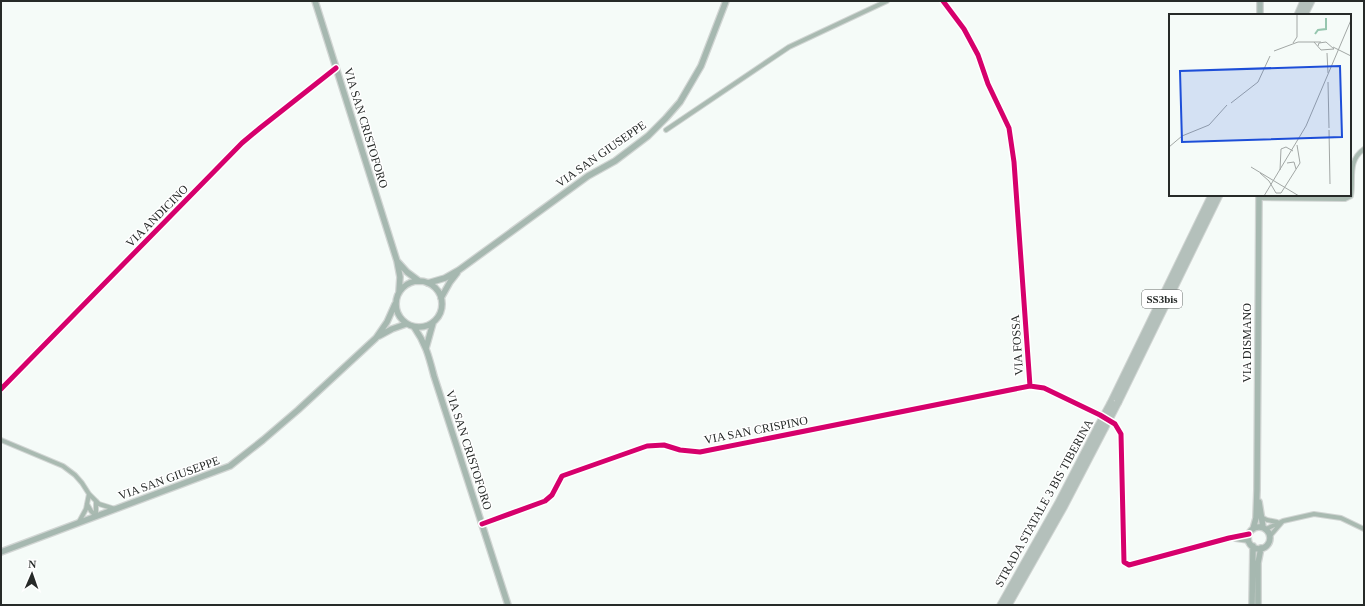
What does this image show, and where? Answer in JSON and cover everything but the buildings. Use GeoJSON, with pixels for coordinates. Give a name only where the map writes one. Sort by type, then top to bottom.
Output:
{"type":"FeatureCollection","features":[{"type":"Feature","properties":{"kind":"highway"},"geometry":{"type":"LineString","coordinates":[[1298,14],[1304,1]]}},
{"type":"Feature","properties":{"kind":"highway"},"geometry":{"type":"LineString","coordinates":[[1304,14],[1311,1]]}},
{"type":"Feature","properties":{"kind":"highway","name":"STRADA STATALE 3 BIS TIBERINA"},"geometry":{"type":"LineString","coordinates":[[1114,403],[1212,196]]}},
{"type":"Feature","properties":{"kind":"highway","name":"STRADA STATALE 3 BIS TIBERINA"},"geometry":{"type":"LineString","coordinates":[[1001,605],[1101,428],[1218,196]]}},
{"type":"Feature","properties":{"kind":"highway","name":"STRADA STATALE 3 BIS TIBERINA"},"geometry":{"type":"LineString","coordinates":[[1008,605],[1064,506],[1101,428]]}},
{"type":"Feature","properties":{"kind":"main road","name":"VIA SAN CRISTOFORO"},"geometry":{"type":"LineString","coordinates":[[315,1],[397,261],[400,277],[399,292]]}},
{"type":"Feature","properties":{"kind":"main road","name":"VIA SAN GIUSEPPE"},"geometry":{"type":"LineString","coordinates":[[428,283],[445,278],[459,270],[588,176],[615,161],[648,136],[680,102],[701,66],[726,1]]}},
{"type":"Feature","properties":{"kind":"main road"},"geometry":{"type":"LineString","coordinates":[[1260,1],[1260,14]]}},
{"type":"Feature","properties":{"kind":"main road","name":"VIA DISMANO"},"geometry":{"type":"LineString","coordinates":[[1253,529],[1256,518],[1258,490],[1259,197]]}},
{"type":"Feature","properties":{"kind":"main road","name":"VIA SAN CRISTOFORO"},"geometry":{"type":"LineString","coordinates":[[397,261],[407,272],[420,281]]}},
{"type":"Feature","properties":{"kind":"main road","name":"VIA SAN GIUSEPPE"},"geometry":{"type":"LineString","coordinates":[[442,298],[450,282],[459,270]]}},
{"type":"Feature","properties":{"kind":"main road"},"geometry":{"type":"LineString","coordinates":[[420,281],[428,283],[437,289],[442,298],[441,312],[438,318],[433,323],[420,328],[406,324],[398,315],[396,298],[399,292],[408,284],[420,281]]}},
{"type":"Feature","properties":{"kind":"main road","name":"VIA SAN GIUSEPPE"},"geometry":{"type":"LineString","coordinates":[[376,338],[387,322],[396,304]]}},
{"type":"Feature","properties":{"kind":"main road"},"geometry":{"type":"LineString","coordinates":[[426,348],[433,323]]}},
{"type":"Feature","properties":{"kind":"main road","name":"VIA SAN GIUSEPPE"},"geometry":{"type":"LineString","coordinates":[[1,552],[230,466],[292,415],[376,338],[392,328],[406,324]]}},
{"type":"Feature","properties":{"kind":"main road","name":"VIA SAN CRISTOFORO"},"geometry":{"type":"LineString","coordinates":[[414,327],[426,348],[436,384],[508,605]]}},
{"type":"Feature","properties":{"kind":"main road","name":"VIA DISMANO"},"geometry":{"type":"LineString","coordinates":[[1258,490],[1261,517],[1264,528]]}},
{"type":"Feature","properties":{"kind":"main road"},"geometry":{"type":"LineString","coordinates":[[1252,605],[1251,544],[1249,534],[1256,527],[1264,528],[1270,536],[1270,540],[1261,548],[1258,562],[1258,605]]}},
{"type":"Feature","properties":{"kind":"main road"},"geometry":{"type":"LineString","coordinates":[[1251,544],[1261,548]]}},
{"type":"Feature","properties":{"kind":"street"},"geometry":{"type":"LineString","coordinates":[[666,130],[789,47],[887,1]]}},
{"type":"Feature","properties":{"kind":"street","name":"VIA FOSSA"},"geometry":{"type":"LineString","coordinates":[[944,1],[964,29],[978,55],[988,84],[1009,128],[1014,162],[1030,386],[1044,388],[1100,415],[1115,424],[1121,434],[1124,562],[1129,565],[1249,534]]}},
{"type":"Feature","properties":{"kind":"street","name":"VIA ANDICINO"},"geometry":{"type":"LineString","coordinates":[[1,389],[242,143],[336,68]]}},
{"type":"Feature","properties":{"kind":"street"},"geometry":{"type":"LineString","coordinates":[[1351,184],[1353,161],[1357,153],[1364,148]]}},
{"type":"Feature","properties":{"kind":"street"},"geometry":{"type":"LineString","coordinates":[[1259,197],[1345,199],[1350,196]]}},
{"type":"Feature","properties":{"kind":"street","name":"VIA SAN CRISPINO"},"geometry":{"type":"LineString","coordinates":[[482,524],[545,501],[552,495],[562,476],[647,446],[664,445],[680,450],[700,452],[1030,386]]}},
{"type":"Feature","properties":{"kind":"street"},"geometry":{"type":"LineString","coordinates":[[1,440],[63,466],[75,475],[96,502],[115,510]]}},
{"type":"Feature","properties":{"kind":"street"},"geometry":{"type":"LineString","coordinates":[[79,522],[87,504],[89,494]]}},
{"type":"Feature","properties":{"kind":"street"},"geometry":{"type":"LineString","coordinates":[[96,502],[96,516]]}},
{"type":"Feature","properties":{"kind":"street"},"geometry":{"type":"LineString","coordinates":[[87,504],[91,512],[96,516]]}},
{"type":"Feature","properties":{"kind":"street"},"geometry":{"type":"LineString","coordinates":[[1261,517],[1272,522],[1314,514],[1341,518],[1364,529]]}},
{"type":"Feature","properties":{"kind":"street"},"geometry":{"type":"LineString","coordinates":[[1264,528],[1282,521]]}},
{"type":"Feature","properties":{"kind":"street"},"geometry":{"type":"LineString","coordinates":[[1270,536],[1282,521]]}},
{"type":"Feature","properties":{"kind":"street","name":"VIA FOSSA"},"geometry":{"type":"LineString","coordinates":[[1229,538],[1251,544]]}},
{"type":"Feature","properties":{"kind":"cycle path"},"geometry":{"type":"LineString","coordinates":[[943,1],[964,29],[978,55],[988,84],[1009,128],[1014,162],[1030,386],[1044,388],[1100,415],[1115,424],[1121,434],[1124,562],[1129,565],[1249,534]]}},
{"type":"Feature","properties":{"kind":"cycle path"},"geometry":{"type":"LineString","coordinates":[[1,389],[242,143],[336,68]]}},
{"type":"Feature","properties":{"kind":"cycle path"},"geometry":{"type":"LineString","coordinates":[[482,524],[545,501],[552,495],[562,476],[647,446],[664,445],[680,450],[700,452],[1030,386]]}}]}
